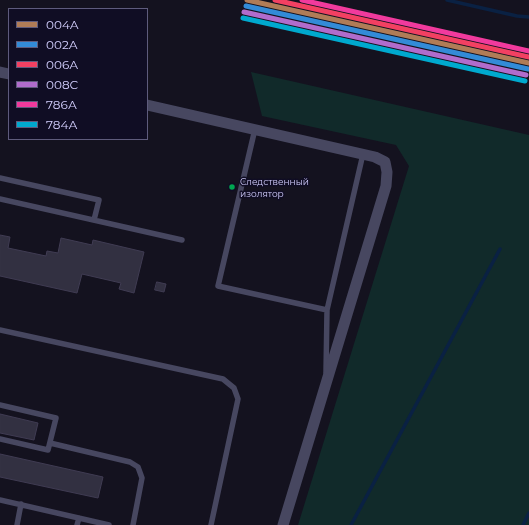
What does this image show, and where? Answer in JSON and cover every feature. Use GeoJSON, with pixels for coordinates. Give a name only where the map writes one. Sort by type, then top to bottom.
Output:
{"type":"FeatureCollection","features":[{"type":"Feature","properties":{"kind":"street"},"geometry":{"type":"LineString","coordinates":[[148,105],[363,154],[375,157],[385,162],[387,172],[386,186],[283,525]]}},
{"type":"Feature","properties":{"kind":"lane"},"geometry":{"type":"LineString","coordinates":[[255,129],[218,286],[327,310]]}},
{"type":"Feature","properties":{"kind":"lane"},"geometry":{"type":"LineString","coordinates":[[325,383],[327,310],[363,154]]}},
{"type":"Feature","properties":{"kind":"lane"},"geometry":{"type":"LineString","coordinates":[[0,178],[98,200],[94,220]]}},
{"type":"Feature","properties":{"kind":"lane"},"geometry":{"type":"LineString","coordinates":[[0,199],[182,240]]}},
{"type":"Feature","properties":{"kind":"lane"},"geometry":{"type":"LineString","coordinates":[[0,330],[223,379],[234,388],[238,399],[211,525]]}},
{"type":"Feature","properties":{"kind":"lane"},"geometry":{"type":"LineString","coordinates":[[0,405],[56,418],[48,450],[0,439]]}},
{"type":"Feature","properties":{"kind":"lane"},"geometry":{"type":"LineString","coordinates":[[50,443],[130,462],[138,467],[142,478],[133,525]]}},
{"type":"Feature","properties":{"kind":"lane"},"geometry":{"type":"LineString","coordinates":[[0,500],[109,525]]}},
{"type":"Feature","properties":{"kind":"lane"},"geometry":{"type":"LineString","coordinates":[[17,525],[21,504]]}},
{"type":"Feature","properties":{"kind":"lane"},"geometry":{"type":"LineString","coordinates":[[77,525],[79,518]]}},
{"type":"Feature","properties":{"kind":"green space"},"geometry":{"type":"Polygon","coordinates":[[[251,72],[529,135],[529,525],[298,525],[409,166],[396,145],[262,116],[251,72]]]}},
{"type":"Feature","properties":{"kind":"building"},"geometry":{"type":"Polygon","coordinates":[[[0,235],[10,237],[8,248],[46,256],[47,251],[58,253],[61,238],[92,245],[93,240],[144,252],[134,293],[119,289],[121,283],[82,274],[77,293],[0,276],[0,235]]]}},
{"type":"Feature","properties":{"kind":"building"},"geometry":{"type":"Polygon","coordinates":[[[157,282],[166,284],[164,292],[155,290],[157,282]]]}},
{"type":"Feature","properties":{"kind":"building"},"geometry":{"type":"Polygon","coordinates":[[[0,414],[38,423],[34,440],[0,433],[0,414]]]}},
{"type":"Feature","properties":{"kind":"building"},"geometry":{"type":"Polygon","coordinates":[[[0,454],[103,477],[98,498],[0,477],[0,454]]]}},
{"type":"Feature","properties":{"kind":"waterway"},"geometry":{"type":"LineString","coordinates":[[447,0],[517,16],[529,17]]}},
{"type":"Feature","properties":{"kind":"waterway"},"geometry":{"type":"LineString","coordinates":[[351,525],[500,249]]}},
{"type":"Feature","properties":{"kind":"waterway"},"geometry":{"type":"LineString","coordinates":[[523,525],[529,513]]}},
{"type":"Feature","properties":{"kind":"transit line","name":"004А"},"geometry":{"type":"LineString","coordinates":[[247,0],[529,63]]}},
{"type":"Feature","properties":{"kind":"transit line","name":"006А"},"geometry":{"type":"LineString","coordinates":[[275,0],[529,57]]}},
{"type":"Feature","properties":{"kind":"transit line","name":"786А"},"geometry":{"type":"LineString","coordinates":[[302,0],[529,51]]}},
{"type":"Feature","properties":{"kind":"transit line","name":"002А"},"geometry":{"type":"LineString","coordinates":[[246,6],[528,69]]}},
{"type":"Feature","properties":{"kind":"transit line","name":"008С"},"geometry":{"type":"LineString","coordinates":[[244,12],[526,75]]}},
{"type":"Feature","properties":{"kind":"transit line","name":"784А"},"geometry":{"type":"LineString","coordinates":[[243,18],[525,81]]}},
{"type":"Feature","properties":{"kind":"place","name":"Следственный изолятор"},"geometry":{"type":"Point","coordinates":[232,187]}}]}
